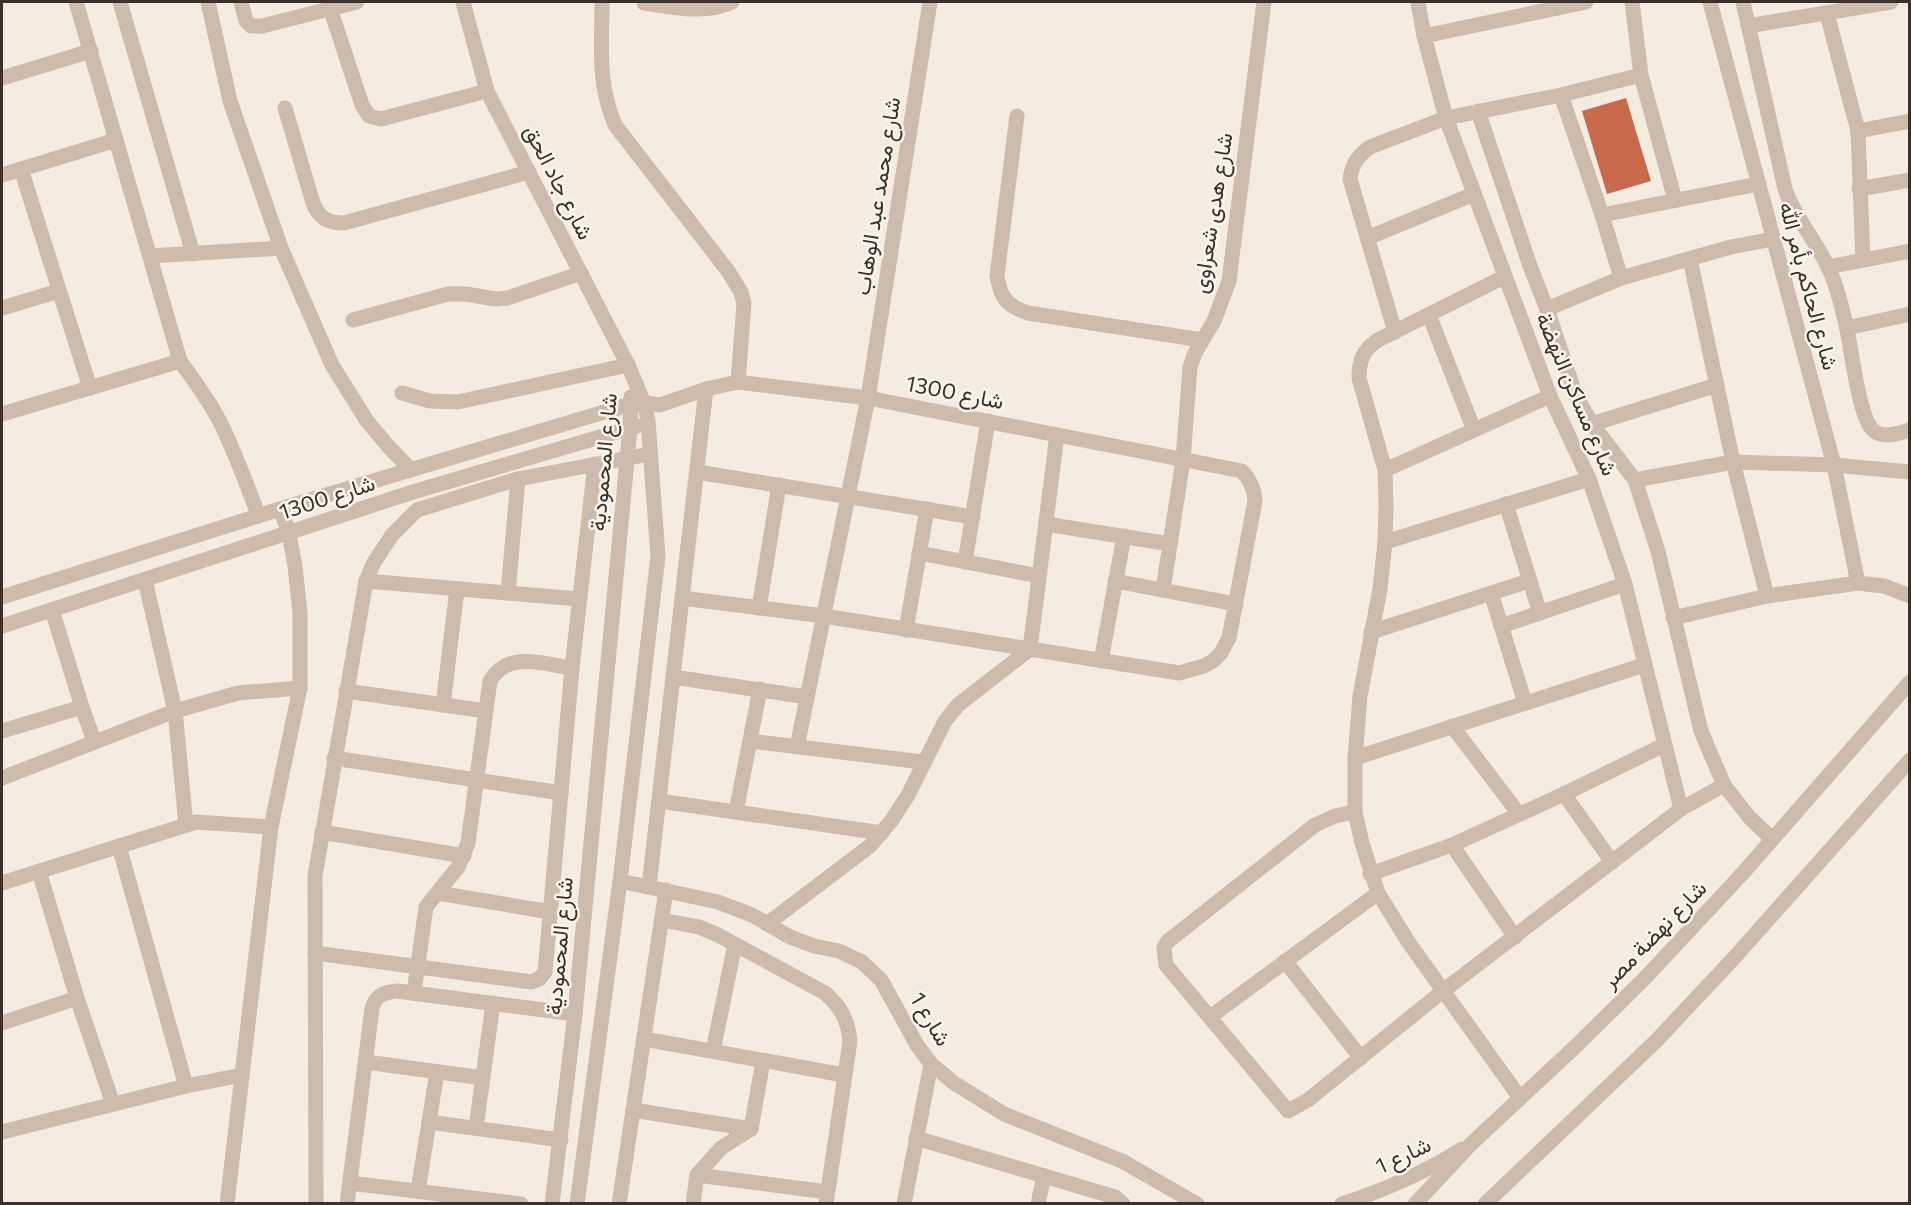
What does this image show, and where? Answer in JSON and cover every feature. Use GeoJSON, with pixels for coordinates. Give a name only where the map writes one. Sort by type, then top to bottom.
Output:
{"type":"FeatureCollection","features":[{"type":"Feature","properties":{"kind":"street"},"geometry":{"type":"LineString","coordinates":[[76,2],[180,361],[201,390],[219,421],[235,453],[259,516]]}},
{"type":"Feature","properties":{"kind":"street"},"geometry":{"type":"LineString","coordinates":[[120,2],[193,254]]}},
{"type":"Feature","properties":{"kind":"street"},"geometry":{"type":"LineString","coordinates":[[208,2],[230,101],[281,248],[332,366],[348,394],[388,446],[411,470]]}},
{"type":"Feature","properties":{"kind":"street"},"geometry":{"type":"LineString","coordinates":[[241,2],[246,21],[251,26],[262,26],[357,2]]}},
{"type":"Feature","properties":{"kind":"street","name":"شارع جاد الحق"},"geometry":{"type":"LineString","coordinates":[[463,2],[487,90],[630,370]]}},
{"type":"Feature","properties":{"kind":"street"},"geometry":{"type":"LineString","coordinates":[[602,2],[602,81],[606,104],[615,125],[729,271],[741,292],[744,303],[738,382]]}},
{"type":"Feature","properties":{"kind":"street"},"geometry":{"type":"LineString","coordinates":[[644,3],[696,10],[723,6],[732,2]]}},
{"type":"Feature","properties":{"kind":"street","name":"شارع محمد عبد الوهاب"},"geometry":{"type":"LineString","coordinates":[[797,747],[868,398],[930,2]]}},
{"type":"Feature","properties":{"kind":"street","name":"شارع هدى شعراوى"},"geometry":{"type":"LineString","coordinates":[[1163,590],[1183,460],[1190,368],[1202,340],[1214,321],[1229,281],[1264,2]]}},
{"type":"Feature","properties":{"kind":"street","name":"شارع مساكن النهضة"},"geometry":{"type":"LineString","coordinates":[[1418,2],[1424,36],[1446,118],[1550,396],[1589,479],[1625,584],[1681,809]]}},
{"type":"Feature","properties":{"kind":"street"},"geometry":{"type":"LineString","coordinates":[[1424,36],[1586,2]]}},
{"type":"Feature","properties":{"kind":"street"},"geometry":{"type":"LineString","coordinates":[[1632,2],[1641,75],[1675,200]]}},
{"type":"Feature","properties":{"kind":"street","name":"شارع الحاكم بأمر الله"},"geometry":{"type":"LineString","coordinates":[[1710,2],[1834,465],[1858,583]]}},
{"type":"Feature","properties":{"kind":"street"},"geometry":{"type":"LineString","coordinates":[[1743,2],[1791,205],[1828,267],[1846,328],[1863,411],[1874,431],[1888,436],[1910,430]]}},
{"type":"Feature","properties":{"kind":"street"},"geometry":{"type":"LineString","coordinates":[[1748,26],[1891,2]]}},
{"type":"Feature","properties":{"kind":"street"},"geometry":{"type":"LineString","coordinates":[[330,8],[362,105],[369,116],[381,119],[487,90]]}},
{"type":"Feature","properties":{"kind":"street"},"geometry":{"type":"LineString","coordinates":[[1827,14],[1858,131],[1863,260]]}},
{"type":"Feature","properties":{"kind":"street"},"geometry":{"type":"LineString","coordinates":[[2,78],[91,51]]}},
{"type":"Feature","properties":{"kind":"street"},"geometry":{"type":"LineString","coordinates":[[1395,332],[1350,179],[1356,160],[1370,147],[1446,118],[1561,95],[1641,75]]}},
{"type":"Feature","properties":{"kind":"street"},"geometry":{"type":"LineString","coordinates":[[1561,95],[1621,278]]}},
{"type":"Feature","properties":{"kind":"street"},"geometry":{"type":"LineString","coordinates":[[285,108],[317,213],[324,220],[334,223],[344,223],[529,172]]}},
{"type":"Feature","properties":{"kind":"street","name":"شارع مساكن النهضة"},"geometry":{"type":"LineString","coordinates":[[1478,111],[1576,396],[1592,424],[1635,480],[1658,551],[1701,731],[1724,785],[1749,817],[1772,839]]}},
{"type":"Feature","properties":{"kind":"street"},"geometry":{"type":"LineString","coordinates":[[1017,116],[997,276],[1000,293],[1005,300],[1011,307],[1028,313],[1202,340]]}},
{"type":"Feature","properties":{"kind":"street"},"geometry":{"type":"LineString","coordinates":[[1858,131],[1910,121]]}},
{"type":"Feature","properties":{"kind":"street"},"geometry":{"type":"LineString","coordinates":[[2,175],[116,140]]}},
{"type":"Feature","properties":{"kind":"street"},"geometry":{"type":"LineString","coordinates":[[21,169],[90,388]]}},
{"type":"Feature","properties":{"kind":"street"},"geometry":{"type":"LineString","coordinates":[[1859,189],[1910,180]]}},
{"type":"Feature","properties":{"kind":"street"},"geometry":{"type":"LineString","coordinates":[[1602,215],[1758,184]]}},
{"type":"Feature","properties":{"kind":"street"},"geometry":{"type":"LineString","coordinates":[[1367,238],[1474,194]]}},
{"type":"Feature","properties":{"kind":"street"},"geometry":{"type":"LineString","coordinates":[[1547,309],[1621,278],[1731,247],[1773,239]]}},
{"type":"Feature","properties":{"kind":"street"},"geometry":{"type":"LineString","coordinates":[[150,256],[281,248]]}},
{"type":"Feature","properties":{"kind":"street"},"geometry":{"type":"LineString","coordinates":[[1828,267],[1910,251]]}},
{"type":"Feature","properties":{"kind":"street"},"geometry":{"type":"LineString","coordinates":[[1690,259],[1733,462],[1767,596]]}},
{"type":"Feature","properties":{"kind":"street"},"geometry":{"type":"LineString","coordinates":[[354,320],[448,294],[508,298],[581,273]]}},
{"type":"Feature","properties":{"kind":"street"},"geometry":{"type":"LineString","coordinates":[[1504,277],[1370,346],[1359,363],[1359,378],[1385,470],[1385,542],[1380,589],[1360,696],[1355,758],[1355,812],[1370,874],[1378,893],[1409,943],[1520,1098]]}},
{"type":"Feature","properties":{"kind":"street"},"geometry":{"type":"LineString","coordinates":[[2,308],[59,291]]}},
{"type":"Feature","properties":{"kind":"street"},"geometry":{"type":"LineString","coordinates":[[1846,328],[1910,314]]}},
{"type":"Feature","properties":{"kind":"street"},"geometry":{"type":"LineString","coordinates":[[1430,315],[1474,430]]}},
{"type":"Feature","properties":{"kind":"street"},"geometry":{"type":"LineString","coordinates":[[2,414],[180,361]]}},
{"type":"Feature","properties":{"kind":"street"},"geometry":{"type":"LineString","coordinates":[[402,393],[430,401],[458,402],[630,370]]}},
{"type":"Feature","properties":{"kind":"street","name":"شارع المحمودية"},"geometry":{"type":"LineString","coordinates":[[577,1203],[620,881],[658,556],[648,422],[637,404],[630,370]]}},
{"type":"Feature","properties":{"kind":"street","name":"شارع 1300"},"geometry":{"type":"LineString","coordinates":[[2,597],[411,470],[637,404],[660,405],[706,389],[738,382],[868,398],[1242,471],[1252,484],[1255,501],[1236,604]]}},
{"type":"Feature","properties":{"kind":"street"},"geometry":{"type":"LineString","coordinates":[[1592,424],[1717,386]]}},
{"type":"Feature","properties":{"kind":"street"},"geometry":{"type":"LineString","coordinates":[[649,886],[706,389]]}},
{"type":"Feature","properties":{"kind":"street"},"geometry":{"type":"LineString","coordinates":[[1385,470],[1550,396]]}},
{"type":"Feature","properties":{"kind":"street","name":"شارع المحمودية"},"geometry":{"type":"LineString","coordinates":[[552,1203],[575,1014],[630,428],[637,404]]}},
{"type":"Feature","properties":{"kind":"street"},"geometry":{"type":"LineString","coordinates":[[648,422],[660,405]]}},
{"type":"Feature","properties":{"kind":"street"},"geometry":{"type":"LineString","coordinates":[[965,562],[988,421]]}},
{"type":"Feature","properties":{"kind":"street","name":"شارع 1300"},"geometry":{"type":"LineString","coordinates":[[2,626],[413,492],[648,422]]}},
{"type":"Feature","properties":{"kind":"street"},"geometry":{"type":"LineString","coordinates":[[768,924],[870,846],[908,795],[945,721],[958,705],[1030,649],[1057,435]]}},
{"type":"Feature","properties":{"kind":"street"},"geometry":{"type":"LineString","coordinates":[[316,1203],[315,876],[366,581],[373,564],[387,542],[417,510],[518,479],[650,454]]}},
{"type":"Feature","properties":{"kind":"street"},"geometry":{"type":"LineString","coordinates":[[1635,480],[1733,462],[1834,465],[1910,472]]}},
{"type":"Feature","properties":{"kind":"street"},"geometry":{"type":"LineString","coordinates":[[315,953],[535,981],[545,972],[572,668],[595,464]]}},
{"type":"Feature","properties":{"kind":"street"},"geometry":{"type":"LineString","coordinates":[[697,471],[973,517]]}},
{"type":"Feature","properties":{"kind":"street"},"geometry":{"type":"LineString","coordinates":[[508,593],[518,479]]}},
{"type":"Feature","properties":{"kind":"street"},"geometry":{"type":"LineString","coordinates":[[1385,542],[1589,479]]}},
{"type":"Feature","properties":{"kind":"street"},"geometry":{"type":"LineString","coordinates":[[759,608],[779,485]]}},
{"type":"Feature","properties":{"kind":"street"},"geometry":{"type":"LineString","coordinates":[[1506,504],[1540,613]]}},
{"type":"Feature","properties":{"kind":"street"},"geometry":{"type":"LineString","coordinates":[[227,1203],[271,827],[300,688],[300,613],[295,566],[289,533],[280,509]]}},
{"type":"Feature","properties":{"kind":"street"},"geometry":{"type":"LineString","coordinates":[[906,630],[927,509]]}},
{"type":"Feature","properties":{"kind":"street"},"geometry":{"type":"LineString","coordinates":[[1046,524],[1170,544]]}},
{"type":"Feature","properties":{"kind":"street"},"geometry":{"type":"LineString","coordinates":[[1101,661],[1124,536]]}},
{"type":"Feature","properties":{"kind":"street"},"geometry":{"type":"LineString","coordinates":[[919,554],[1039,576]]}},
{"type":"Feature","properties":{"kind":"street"},"geometry":{"type":"LineString","coordinates":[[146,580],[175,711],[186,825]]}},
{"type":"Feature","properties":{"kind":"street"},"geometry":{"type":"LineString","coordinates":[[366,581],[579,599]]}},
{"type":"Feature","properties":{"kind":"street"},"geometry":{"type":"LineString","coordinates":[[682,598],[824,616],[1179,673],[1204,666],[1221,653],[1229,638],[1236,604],[1115,581]]}},
{"type":"Feature","properties":{"kind":"street"},"geometry":{"type":"LineString","coordinates":[[1371,632],[1529,581]]}},
{"type":"Feature","properties":{"kind":"street"},"geometry":{"type":"LineString","coordinates":[[1673,618],[1767,596],[1858,583],[1884,586],[1910,596]]}},
{"type":"Feature","properties":{"kind":"street"},"geometry":{"type":"LineString","coordinates":[[1501,626],[1625,584]]}},
{"type":"Feature","properties":{"kind":"street"},"geometry":{"type":"LineString","coordinates":[[443,705],[457,589]]}},
{"type":"Feature","properties":{"kind":"street"},"geometry":{"type":"LineString","coordinates":[[1491,593],[1525,703]]}},
{"type":"Feature","properties":{"kind":"street"},"geometry":{"type":"LineString","coordinates":[[52,610],[94,741]]}},
{"type":"Feature","properties":{"kind":"street"},"geometry":{"type":"LineString","coordinates":[[414,993],[426,907],[464,856],[468,843],[490,681],[502,666],[520,661],[572,668]]}},
{"type":"Feature","properties":{"kind":"street"},"geometry":{"type":"LineString","coordinates":[[1355,758],[1644,665]]}},
{"type":"Feature","properties":{"kind":"street"},"geometry":{"type":"LineString","coordinates":[[673,677],[807,697]]}},
{"type":"Feature","properties":{"kind":"street","name":"شارع نهضة مصر"},"geometry":{"type":"LineString","coordinates":[[1415,1203],[1471,1144],[1645,978],[1772,839],[1910,682]]}},
{"type":"Feature","properties":{"kind":"street"},"geometry":{"type":"LineString","coordinates":[[2,778],[175,711],[238,693],[300,688]]}},
{"type":"Feature","properties":{"kind":"street"},"geometry":{"type":"LineString","coordinates":[[736,812],[760,689]]}},
{"type":"Feature","properties":{"kind":"street"},"geometry":{"type":"LineString","coordinates":[[346,691],[486,711]]}},
{"type":"Feature","properties":{"kind":"street"},"geometry":{"type":"LineString","coordinates":[[2,731],[82,707]]}},
{"type":"Feature","properties":{"kind":"street"},"geometry":{"type":"LineString","coordinates":[[1452,726],[1519,814]]}},
{"type":"Feature","properties":{"kind":"street"},"geometry":{"type":"LineString","coordinates":[[750,741],[923,762]]}},
{"type":"Feature","properties":{"kind":"street"},"geometry":{"type":"LineString","coordinates":[[1370,874],[1452,845],[1664,746]]}},
{"type":"Feature","properties":{"kind":"street"},"geometry":{"type":"LineString","coordinates":[[334,758],[561,793]]}},
{"type":"Feature","properties":{"kind":"street"},"geometry":{"type":"LineString","coordinates":[[1485,1203],[1656,1041],[1733,959],[1910,760]]}},
{"type":"Feature","properties":{"kind":"street"},"geometry":{"type":"LineString","coordinates":[[1355,812],[1335,816],[1315,825],[1167,942],[1164,948],[1166,965],[1288,1111],[1308,1100],[1443,991],[1681,809],[1724,785]]}},
{"type":"Feature","properties":{"kind":"street"},"geometry":{"type":"LineString","coordinates":[[1564,794],[1612,862]]}},
{"type":"Feature","properties":{"kind":"street"},"geometry":{"type":"LineString","coordinates":[[659,801],[882,832]]}},
{"type":"Feature","properties":{"kind":"street"},"geometry":{"type":"LineString","coordinates":[[2,882],[196,822],[271,827]]}},
{"type":"Feature","properties":{"kind":"street"},"geometry":{"type":"LineString","coordinates":[[322,832],[464,856]]}},
{"type":"Feature","properties":{"kind":"street"},"geometry":{"type":"LineString","coordinates":[[1452,845],[1515,937]]}},
{"type":"Feature","properties":{"kind":"street"},"geometry":{"type":"LineString","coordinates":[[119,846],[186,1086]]}},
{"type":"Feature","properties":{"kind":"street"},"geometry":{"type":"LineString","coordinates":[[39,871],[77,998],[113,1104]]}},
{"type":"Feature","properties":{"kind":"street","name":"شارع 1"},"geometry":{"type":"LineString","coordinates":[[620,881],[718,902],[752,915],[790,937],[814,946],[838,951],[862,963],[881,980],[917,1045],[932,1064],[954,1083],[1004,1114],[1122,1161],[1197,1203]]}},
{"type":"Feature","properties":{"kind":"street"},"geometry":{"type":"LineString","coordinates":[[619,1203],[666,890]]}},
{"type":"Feature","properties":{"kind":"street"},"geometry":{"type":"LineString","coordinates":[[438,893],[550,912]]}},
{"type":"Feature","properties":{"kind":"street"},"geometry":{"type":"LineString","coordinates":[[1210,1017],[1378,893]]}},
{"type":"Feature","properties":{"kind":"street"},"geometry":{"type":"LineString","coordinates":[[662,920],[699,927],[825,993],[836,1002],[849,1027],[850,1041],[827,1198],[697,1174]]}},
{"type":"Feature","properties":{"kind":"street"},"geometry":{"type":"LineString","coordinates":[[713,1052],[735,944]]}},
{"type":"Feature","properties":{"kind":"street"},"geometry":{"type":"LineString","coordinates":[[1285,961],[1361,1058]]}},
{"type":"Feature","properties":{"kind":"street"},"geometry":{"type":"LineString","coordinates":[[347,1203],[372,1009],[376,999],[387,992],[414,993],[575,1014]]}},
{"type":"Feature","properties":{"kind":"street"},"geometry":{"type":"LineString","coordinates":[[2,1023],[77,998]]}},
{"type":"Feature","properties":{"kind":"street"},"geometry":{"type":"LineString","coordinates":[[476,1128],[494,1003]]}},
{"type":"Feature","properties":{"kind":"street"},"geometry":{"type":"LineString","coordinates":[[644,1039],[844,1076]]}},
{"type":"Feature","properties":{"kind":"street"},"geometry":{"type":"LineString","coordinates":[[571,1051],[597,1053]]}},
{"type":"Feature","properties":{"kind":"street"},"geometry":{"type":"LineString","coordinates":[[693,1203],[697,1174],[721,1148],[752,1129],[763,1060]]}},
{"type":"Feature","properties":{"kind":"street"},"geometry":{"type":"LineString","coordinates":[[366,1062],[483,1078]]}},
{"type":"Feature","properties":{"kind":"street"},"geometry":{"type":"LineString","coordinates":[[904,1203],[932,1064]]}},
{"type":"Feature","properties":{"kind":"street"},"geometry":{"type":"LineString","coordinates":[[418,1191],[437,1072]]}},
{"type":"Feature","properties":{"kind":"street"},"geometry":{"type":"LineString","coordinates":[[2,1132],[186,1086],[242,1075]]}},
{"type":"Feature","properties":{"kind":"street"},"geometry":{"type":"LineString","coordinates":[[633,1110],[752,1129]]}},
{"type":"Feature","properties":{"kind":"street"},"geometry":{"type":"LineString","coordinates":[[429,1122],[561,1140]]}},
{"type":"Feature","properties":{"kind":"street"},"geometry":{"type":"LineString","coordinates":[[916,1138],[1115,1197],[1123,1203]]}},
{"type":"Feature","properties":{"kind":"street","name":"شارع 1"},"geometry":{"type":"LineString","coordinates":[[1347,1202],[1413,1177],[1471,1144]]}},
{"type":"Feature","properties":{"kind":"street"},"geometry":{"type":"LineString","coordinates":[[1038,1203],[1044,1176]]}},
{"type":"Feature","properties":{"kind":"street"},"geometry":{"type":"LineString","coordinates":[[350,1183],[418,1191],[472,1201],[521,1203]]}},
{"type":"Feature","properties":{"kind":"street","name":"شارع 1"},"geometry":{"type":"LineString","coordinates":[[1347,1202],[1364,1200],[1381,1203]]}},
{"type":"Feature","properties":{"kind":"building"},"geometry":{"type":"Polygon","coordinates":[[[1626,98],[1651,181],[1607,194],[1582,111],[1626,98]]]}}]}
